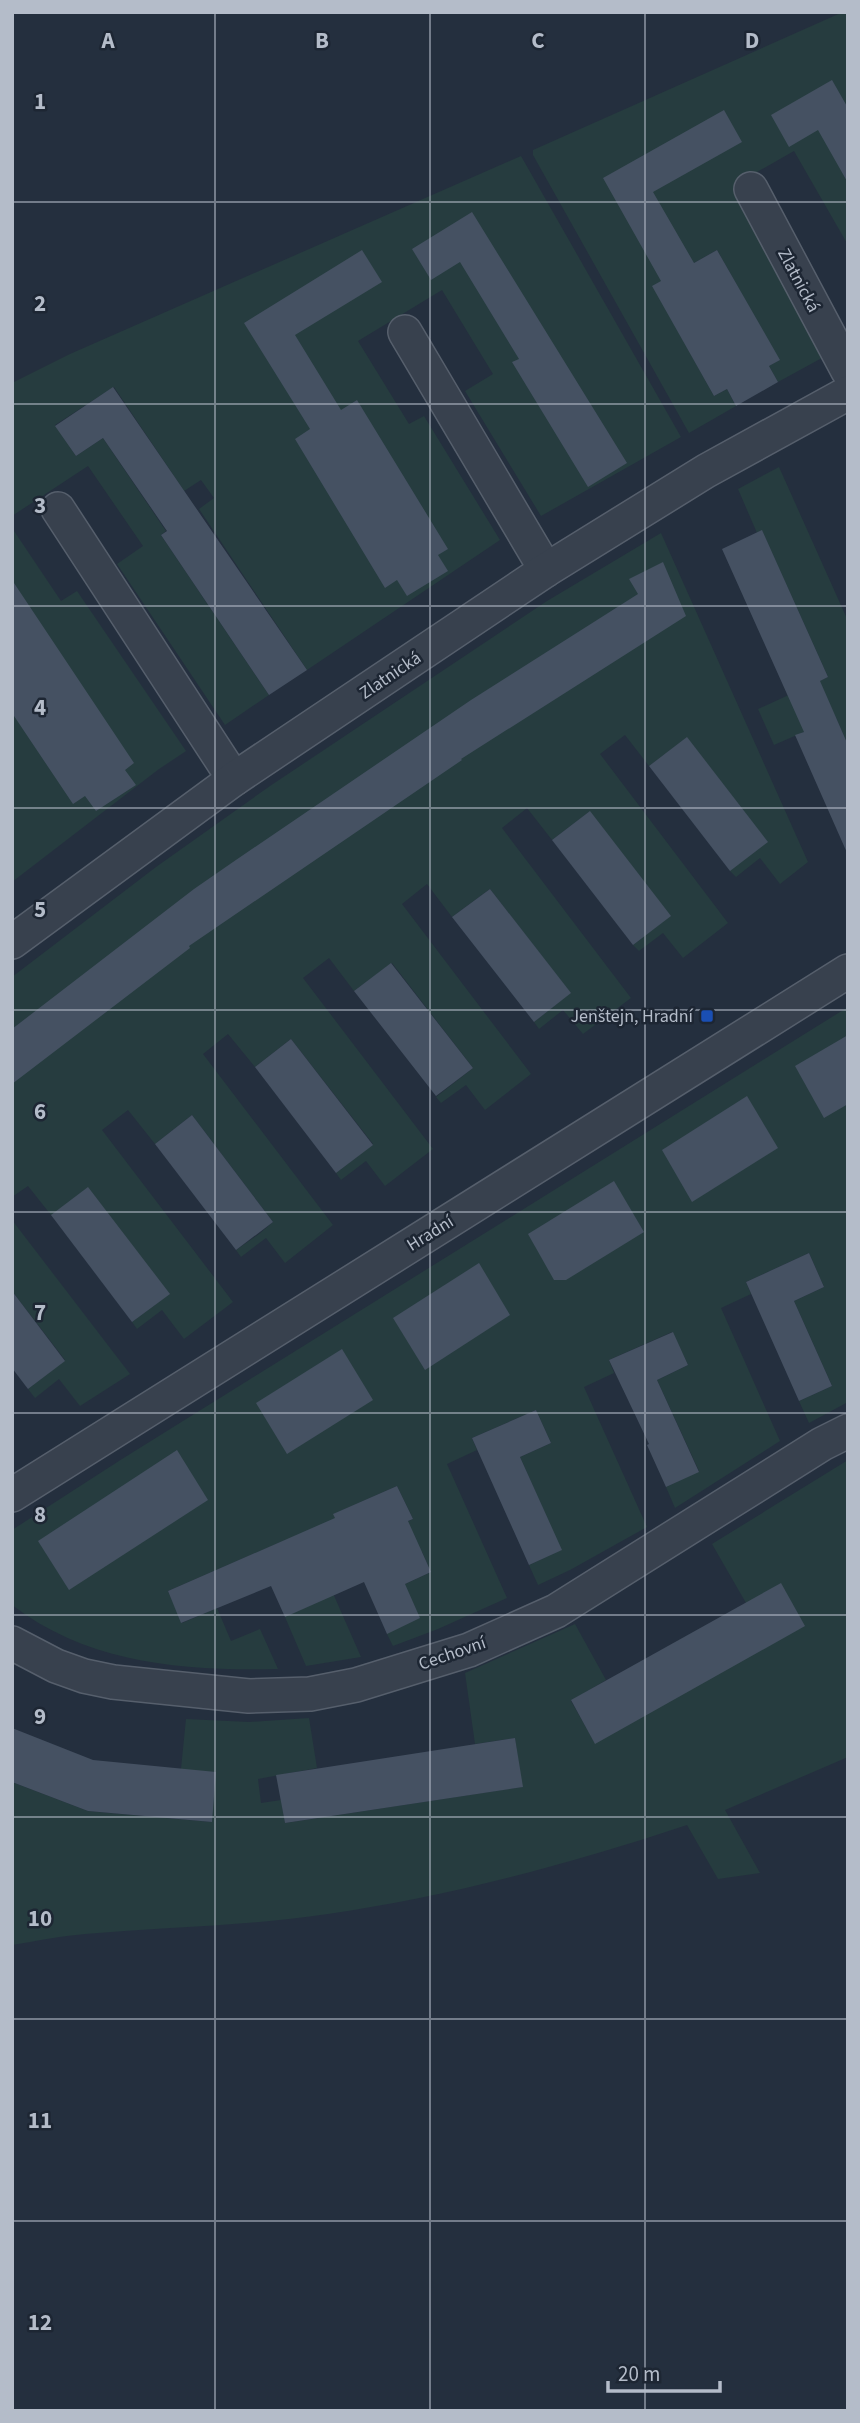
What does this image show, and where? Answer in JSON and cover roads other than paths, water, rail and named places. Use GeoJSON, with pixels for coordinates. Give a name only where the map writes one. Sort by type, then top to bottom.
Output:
{"type":"FeatureCollection","features":[{"type":"Feature","properties":{"kind":"street","name":"Zlatnická"},"geometry":{"type":"LineString","coordinates":[[751,189],[848,371]]}},
{"type":"Feature","properties":{"kind":"street"},"geometry":{"type":"LineString","coordinates":[[405,332],[546,570]]}},
{"type":"Feature","properties":{"kind":"street","name":"Zlatnická"},"geometry":{"type":"LineString","coordinates":[[12,942],[233,779],[546,570],[706,471],[848,393]]}},
{"type":"Feature","properties":{"kind":"street"},"geometry":{"type":"LineString","coordinates":[[58,509],[233,779]]}},
{"type":"Feature","properties":{"kind":"street","name":"Hradní"},"geometry":{"type":"LineString","coordinates":[[12,1495],[848,971]]}},
{"type":"Feature","properties":{"kind":"street","name":"Cechovní"},"geometry":{"type":"LineString","coordinates":[[12,1643],[56,1666],[113,1682],[249,1696],[310,1694],[356,1685],[469,1650],[556,1611],[822,1444],[848,1431]]}},
{"type":"Feature","properties":{"kind":"place","name":"Jenštejn, Hradní"},"geometry":{"type":"Point","coordinates":[707,1016]}}]}
